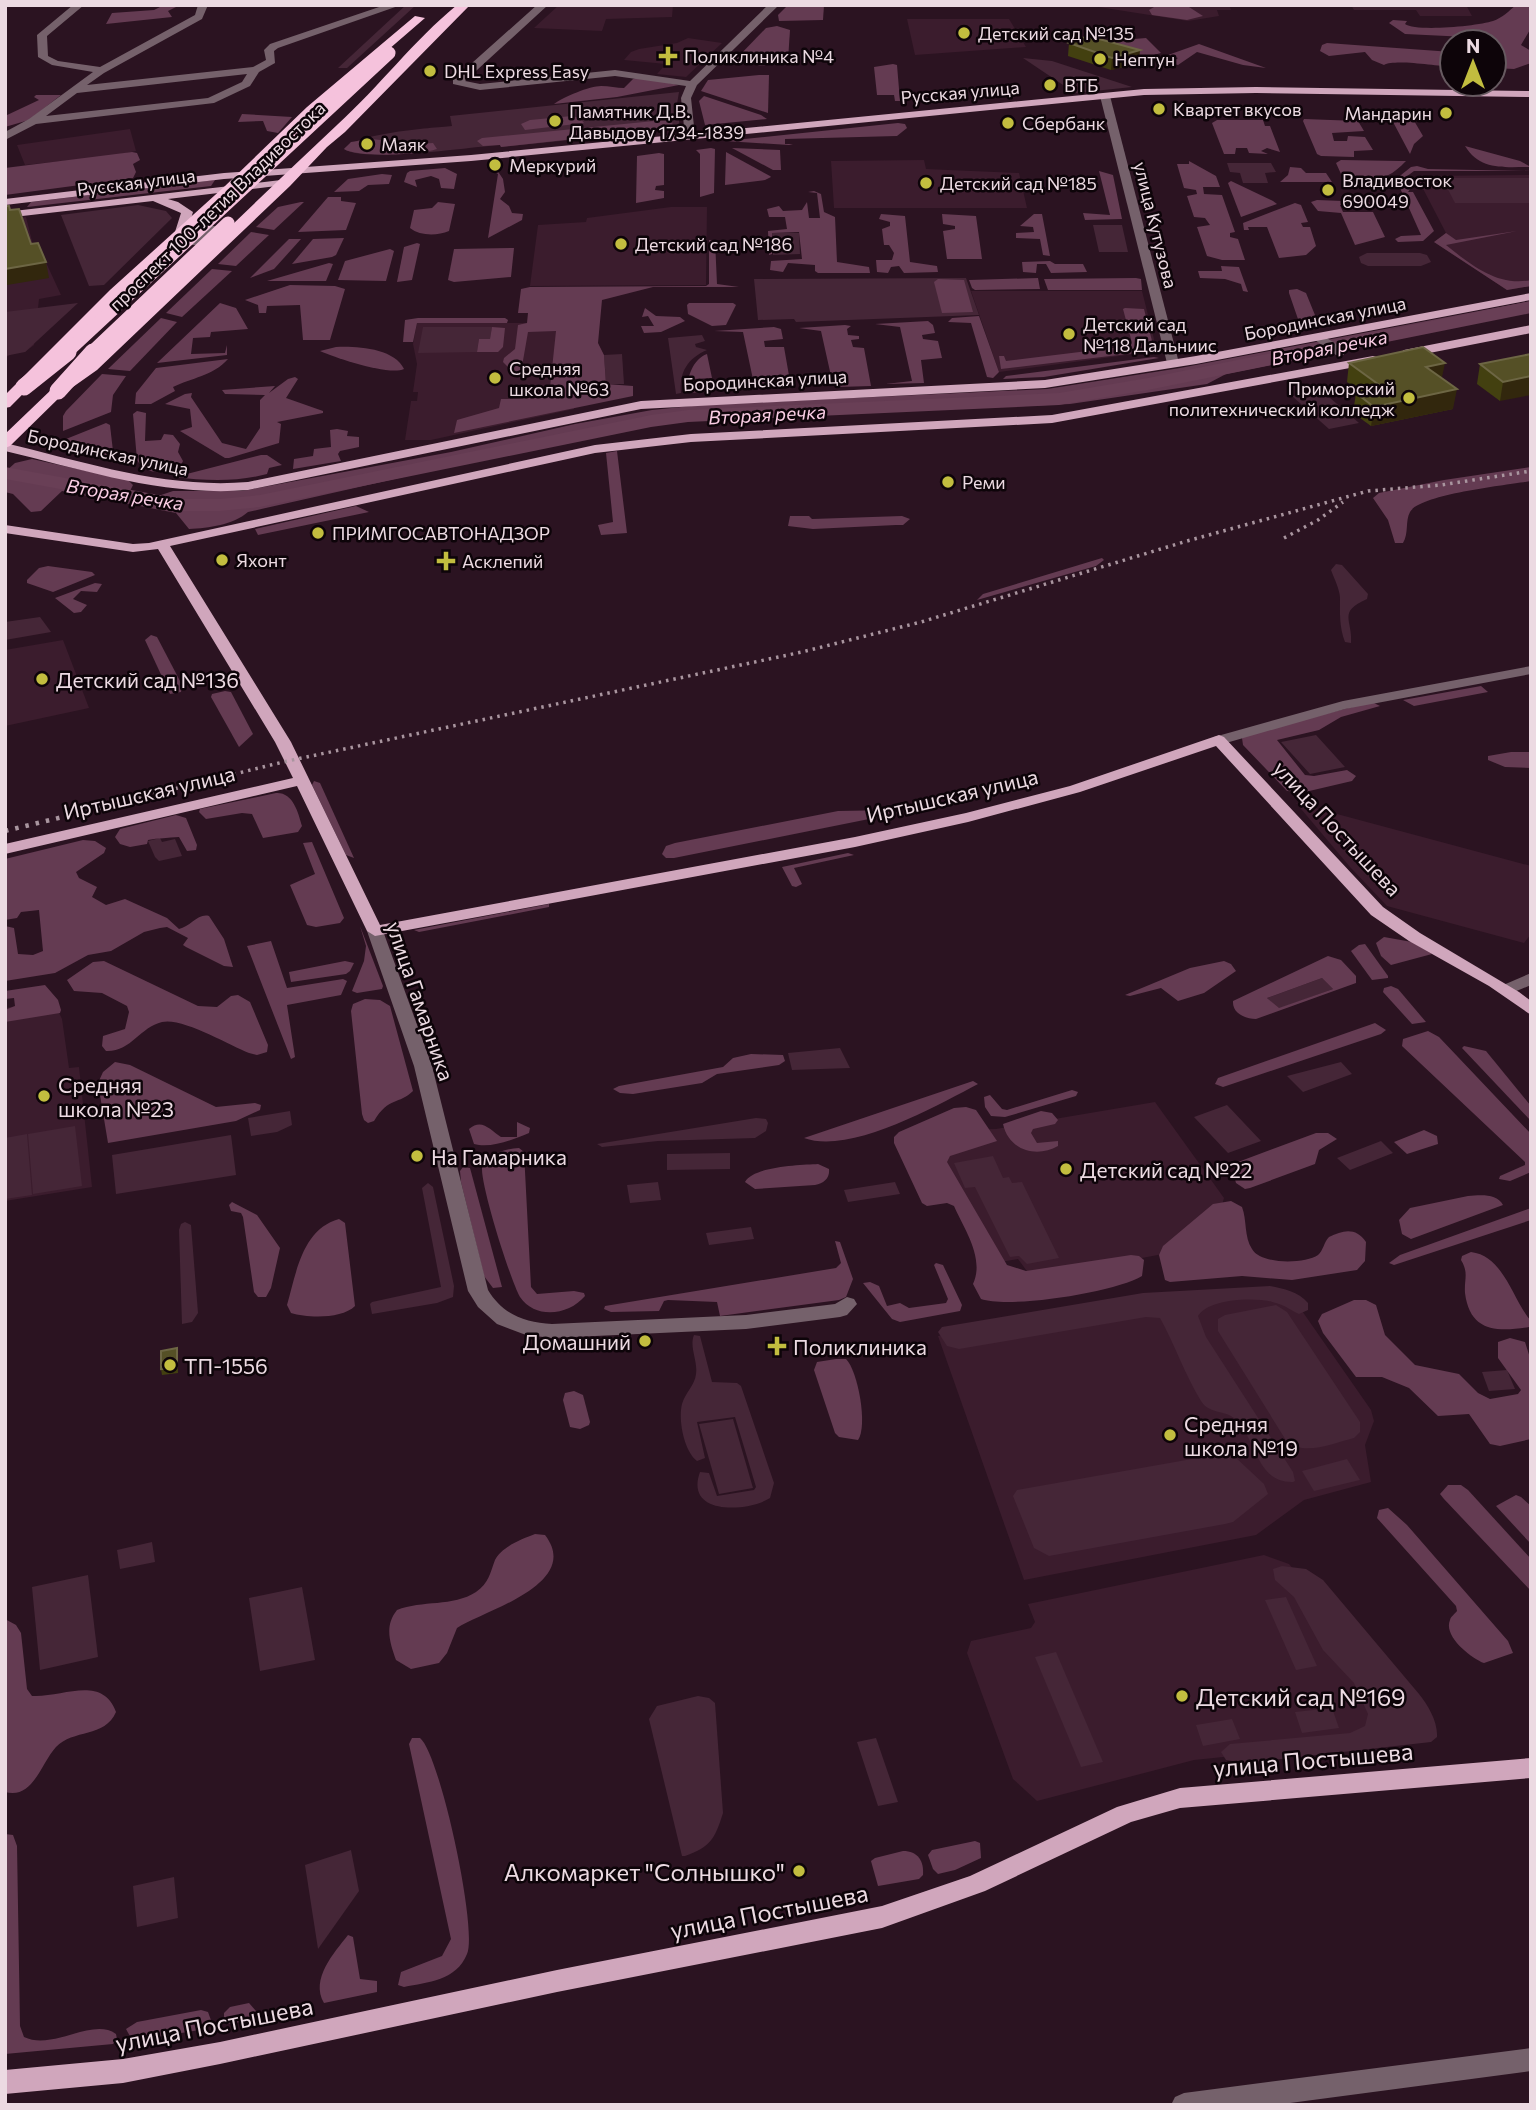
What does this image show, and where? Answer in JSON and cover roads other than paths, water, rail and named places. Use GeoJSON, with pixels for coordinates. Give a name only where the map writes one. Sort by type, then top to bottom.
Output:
{"type":"FeatureCollection","features":[{"type":"Feature","properties":{"kind":"highway","name":"проспект 100-летия Владивостока"},"geometry":{"type":"LineString","coordinates":[[5,404],[57,362],[396,54],[464,5]]}},
{"type":"Feature","properties":{"kind":"highway","name":"проспект 100-летия Владивостока"},"geometry":{"type":"LineString","coordinates":[[5,445],[58,391],[80,364],[396,54],[422,15],[294,126]]}},
{"type":"Feature","properties":{"kind":"highway"},"geometry":{"type":"LineString","coordinates":[[58,391],[92,367],[232,234],[335,134],[446,20]]}},
{"type":"Feature","properties":{"kind":"highway"},"geometry":{"type":"LineString","coordinates":[[24,387],[43,363],[294,126],[298,131],[310,134],[335,134]]}},
{"type":"Feature","properties":{"kind":"highway"},"geometry":{"type":"LineString","coordinates":[[182,231],[213,227],[232,234]]}},
{"type":"Feature","properties":{"kind":"main road","name":"Русская улица"},"geometry":{"type":"LineString","coordinates":[[6,202],[244,174],[395,164],[1105,96],[1192,90],[1531,94]]}},
{"type":"Feature","properties":{"kind":"main road"},"geometry":{"type":"LineString","coordinates":[[319,147],[327,156],[344,162],[395,164]]}},
{"type":"Feature","properties":{"kind":"main road","name":"Русская улица"},"geometry":{"type":"LineString","coordinates":[[8,214],[285,183],[395,164]]}},
{"type":"Feature","properties":{"kind":"main road"},"geometry":{"type":"LineString","coordinates":[[130,200],[163,202],[182,208],[187,212],[182,231]]}},
{"type":"Feature","properties":{"kind":"main road"},"geometry":{"type":"LineString","coordinates":[[6,202],[8,214]]}},
{"type":"Feature","properties":{"kind":"main road","name":"Бородинская улица"},"geometry":{"type":"LineString","coordinates":[[5,445],[186,488],[248,486],[641,405],[1045,384],[1319,337],[1531,296]]}},
{"type":"Feature","properties":{"kind":"main road"},"geometry":{"type":"LineString","coordinates":[[5,529],[133,548],[162,544],[618,445],[691,438],[1040,420],[1231,388],[1531,329]]}},
{"type":"Feature","properties":{"kind":"main road","name":"улица Гамарника"},"geometry":{"type":"LineString","coordinates":[[162,544],[283,742],[375,931]]}},
{"type":"Feature","properties":{"kind":"main road","name":"Иртышская улица"},"geometry":{"type":"LineString","coordinates":[[375,931],[842,844],[955,820],[1075,789],[1219,740]]}},
{"type":"Feature","properties":{"kind":"main road","name":"улица Постышева"},"geometry":{"type":"LineString","coordinates":[[1219,740],[1377,911],[1397,927],[1507,990],[1531,1010]]}},
{"type":"Feature","properties":{"kind":"main road","name":"Иртышская улица"},"geometry":{"type":"LineString","coordinates":[[5,849],[302,780]]}},
{"type":"Feature","properties":{"kind":"main road","name":"улица Постышева"},"geometry":{"type":"LineString","coordinates":[[5,2082],[123,2071],[220,2053],[557,1981],[882,1917],[977,1884],[1125,1814],[1180,1798],[1531,1768]]}},
{"type":"Feature","properties":{"kind":"street"},"geometry":{"type":"LineString","coordinates":[[79,5],[42,35],[43,57],[52,62],[89,66],[100,71]]}},
{"type":"Feature","properties":{"kind":"street"},"geometry":{"type":"LineString","coordinates":[[5,137],[33,121],[100,71],[199,17],[203,5]]}},
{"type":"Feature","properties":{"kind":"street"},"geometry":{"type":"LineString","coordinates":[[74,90],[255,70],[271,61],[270,50],[274,47],[396,5]]}},
{"type":"Feature","properties":{"kind":"street"},"geometry":{"type":"LineString","coordinates":[[543,5],[457,82],[481,87],[625,73],[692,84]]}},
{"type":"Feature","properties":{"kind":"street"},"geometry":{"type":"LineString","coordinates":[[690,136],[686,98],[692,84],[774,5]]}},
{"type":"Feature","properties":{"kind":"street"},"geometry":{"type":"LineString","coordinates":[[33,121],[216,100],[246,84],[255,70]]}},
{"type":"Feature","properties":{"kind":"street","name":"улица Кутузова"},"geometry":{"type":"LineString","coordinates":[[1105,96],[1173,363]]}},
{"type":"Feature","properties":{"kind":"street"},"geometry":{"type":"LineString","coordinates":[[196,243],[213,227]]}},
{"type":"Feature","properties":{"kind":"street"},"geometry":{"type":"LineString","coordinates":[[1319,337],[1340,352]]}},
{"type":"Feature","properties":{"kind":"street","name":"Иртышская улица"},"geometry":{"type":"LineString","coordinates":[[1219,740],[1343,705],[1531,670]]}},
{"type":"Feature","properties":{"kind":"street","name":"улица Гамарника"},"geometry":{"type":"LineString","coordinates":[[375,931],[423,1066],[478,1291],[489,1309],[500,1318],[535,1330],[559,1331],[746,1322],[840,1310],[847,1304]]}},
{"type":"Feature","properties":{"kind":"street"},"geometry":{"type":"LineString","coordinates":[[1507,990],[1531,978]]}},
{"type":"Feature","properties":{"kind":"street"},"geometry":{"type":"LineString","coordinates":[[1184,2105],[1531,2059]]}},
{"type":"Feature","properties":{"kind":"waterway","name":"Вторая речка"},"geometry":{"type":"LineString","coordinates":[[5,473],[181,505],[260,501],[651,421],[688,416],[1059,399],[1148,384],[1531,307]]}},
{"type":"Feature","properties":{"kind":"railway"},"geometry":{"type":"LineString","coordinates":[[117,803],[283,762],[802,652],[921,622],[1187,541],[1368,491],[1441,485],[1531,471]]}},
{"type":"Feature","properties":{"kind":"railway"},"geometry":{"type":"LineString","coordinates":[[1284,538],[1318,520],[1343,502]]}},
{"type":"Feature","properties":{"kind":"railway"},"geometry":{"type":"LineString","coordinates":[[5,831],[124,802]]}},
{"type":"Feature","properties":{"kind":"place","name":"Детский сад №135"},"geometry":{"type":"Point","coordinates":[964,33]}},
{"type":"Feature","properties":{"kind":"place","name":"Поликлиника №4"},"geometry":{"type":"Point","coordinates":[668,56]}},
{"type":"Feature","properties":{"kind":"place","name":"Нептун"},"geometry":{"type":"Point","coordinates":[1100,59]}},
{"type":"Feature","properties":{"kind":"place","name":"DHL Express Easy"},"geometry":{"type":"Point","coordinates":[430,71]}},
{"type":"Feature","properties":{"kind":"place","name":"ВТБ"},"geometry":{"type":"Point","coordinates":[1050,85]}},
{"type":"Feature","properties":{"kind":"place","name":"Квартет вкусов"},"geometry":{"type":"Point","coordinates":[1159,109]}},
{"type":"Feature","properties":{"kind":"place","name":"Мандарин"},"geometry":{"type":"Point","coordinates":[1446,113]}},
{"type":"Feature","properties":{"kind":"place","name":"Памятник Д.В. Давыдову 1734-1839"},"geometry":{"type":"Point","coordinates":[555,121]}},
{"type":"Feature","properties":{"kind":"place","name":"Сбербанк"},"geometry":{"type":"Point","coordinates":[1008,123]}},
{"type":"Feature","properties":{"kind":"place","name":"Маяк"},"geometry":{"type":"Point","coordinates":[367,144]}},
{"type":"Feature","properties":{"kind":"place","name":"Меркурий"},"geometry":{"type":"Point","coordinates":[495,165]}},
{"type":"Feature","properties":{"kind":"place","name":"Детский сад №185"},"geometry":{"type":"Point","coordinates":[926,183]}},
{"type":"Feature","properties":{"kind":"place","name":"Владивосток 690049"},"geometry":{"type":"Point","coordinates":[1328,190]}},
{"type":"Feature","properties":{"kind":"place","name":"Детский сад №186"},"geometry":{"type":"Point","coordinates":[621,244]}},
{"type":"Feature","properties":{"kind":"place","name":"Детский сад №118 Дальниис"},"geometry":{"type":"Point","coordinates":[1069,334]}},
{"type":"Feature","properties":{"kind":"place","name":"Средняя школа №63"},"geometry":{"type":"Point","coordinates":[495,378]}},
{"type":"Feature","properties":{"kind":"place","name":"Приморский политехнический колледж"},"geometry":{"type":"Point","coordinates":[1409,398]}},
{"type":"Feature","properties":{"kind":"place","name":"Реми"},"geometry":{"type":"Point","coordinates":[948,482]}},
{"type":"Feature","properties":{"kind":"place","name":"ПРИМГОСАВТОНАДЗОР"},"geometry":{"type":"Point","coordinates":[318,533]}},
{"type":"Feature","properties":{"kind":"place","name":"Яхонт"},"geometry":{"type":"Point","coordinates":[222,560]}},
{"type":"Feature","properties":{"kind":"place","name":"Асклепий"},"geometry":{"type":"Point","coordinates":[446,561]}},
{"type":"Feature","properties":{"kind":"place","name":"Детский сад №136"},"geometry":{"type":"Point","coordinates":[42,679]}},
{"type":"Feature","properties":{"kind":"place","name":"Средняя школа №23"},"geometry":{"type":"Point","coordinates":[44,1096]}},
{"type":"Feature","properties":{"kind":"place","name":"На Гамарника"},"geometry":{"type":"Point","coordinates":[417,1156]}},
{"type":"Feature","properties":{"kind":"place","name":"Детский сад №22"},"geometry":{"type":"Point","coordinates":[1066,1169]}},
{"type":"Feature","properties":{"kind":"place","name":"Домашний"},"geometry":{"type":"Point","coordinates":[645,1341]}},
{"type":"Feature","properties":{"kind":"place","name":"Поликлиника"},"geometry":{"type":"Point","coordinates":[777,1346]}},
{"type":"Feature","properties":{"kind":"place","name":"ТП-1556"},"geometry":{"type":"Point","coordinates":[170,1365]}},
{"type":"Feature","properties":{"kind":"place","name":"Средняя школа №19"},"geometry":{"type":"Point","coordinates":[1170,1435]}},
{"type":"Feature","properties":{"kind":"place","name":"Детский сад №169"},"geometry":{"type":"Point","coordinates":[1182,1696]}},
{"type":"Feature","properties":{"kind":"place","name":"Алкомаркет \"Солнышко\""},"geometry":{"type":"Point","coordinates":[799,1871]}}]}
